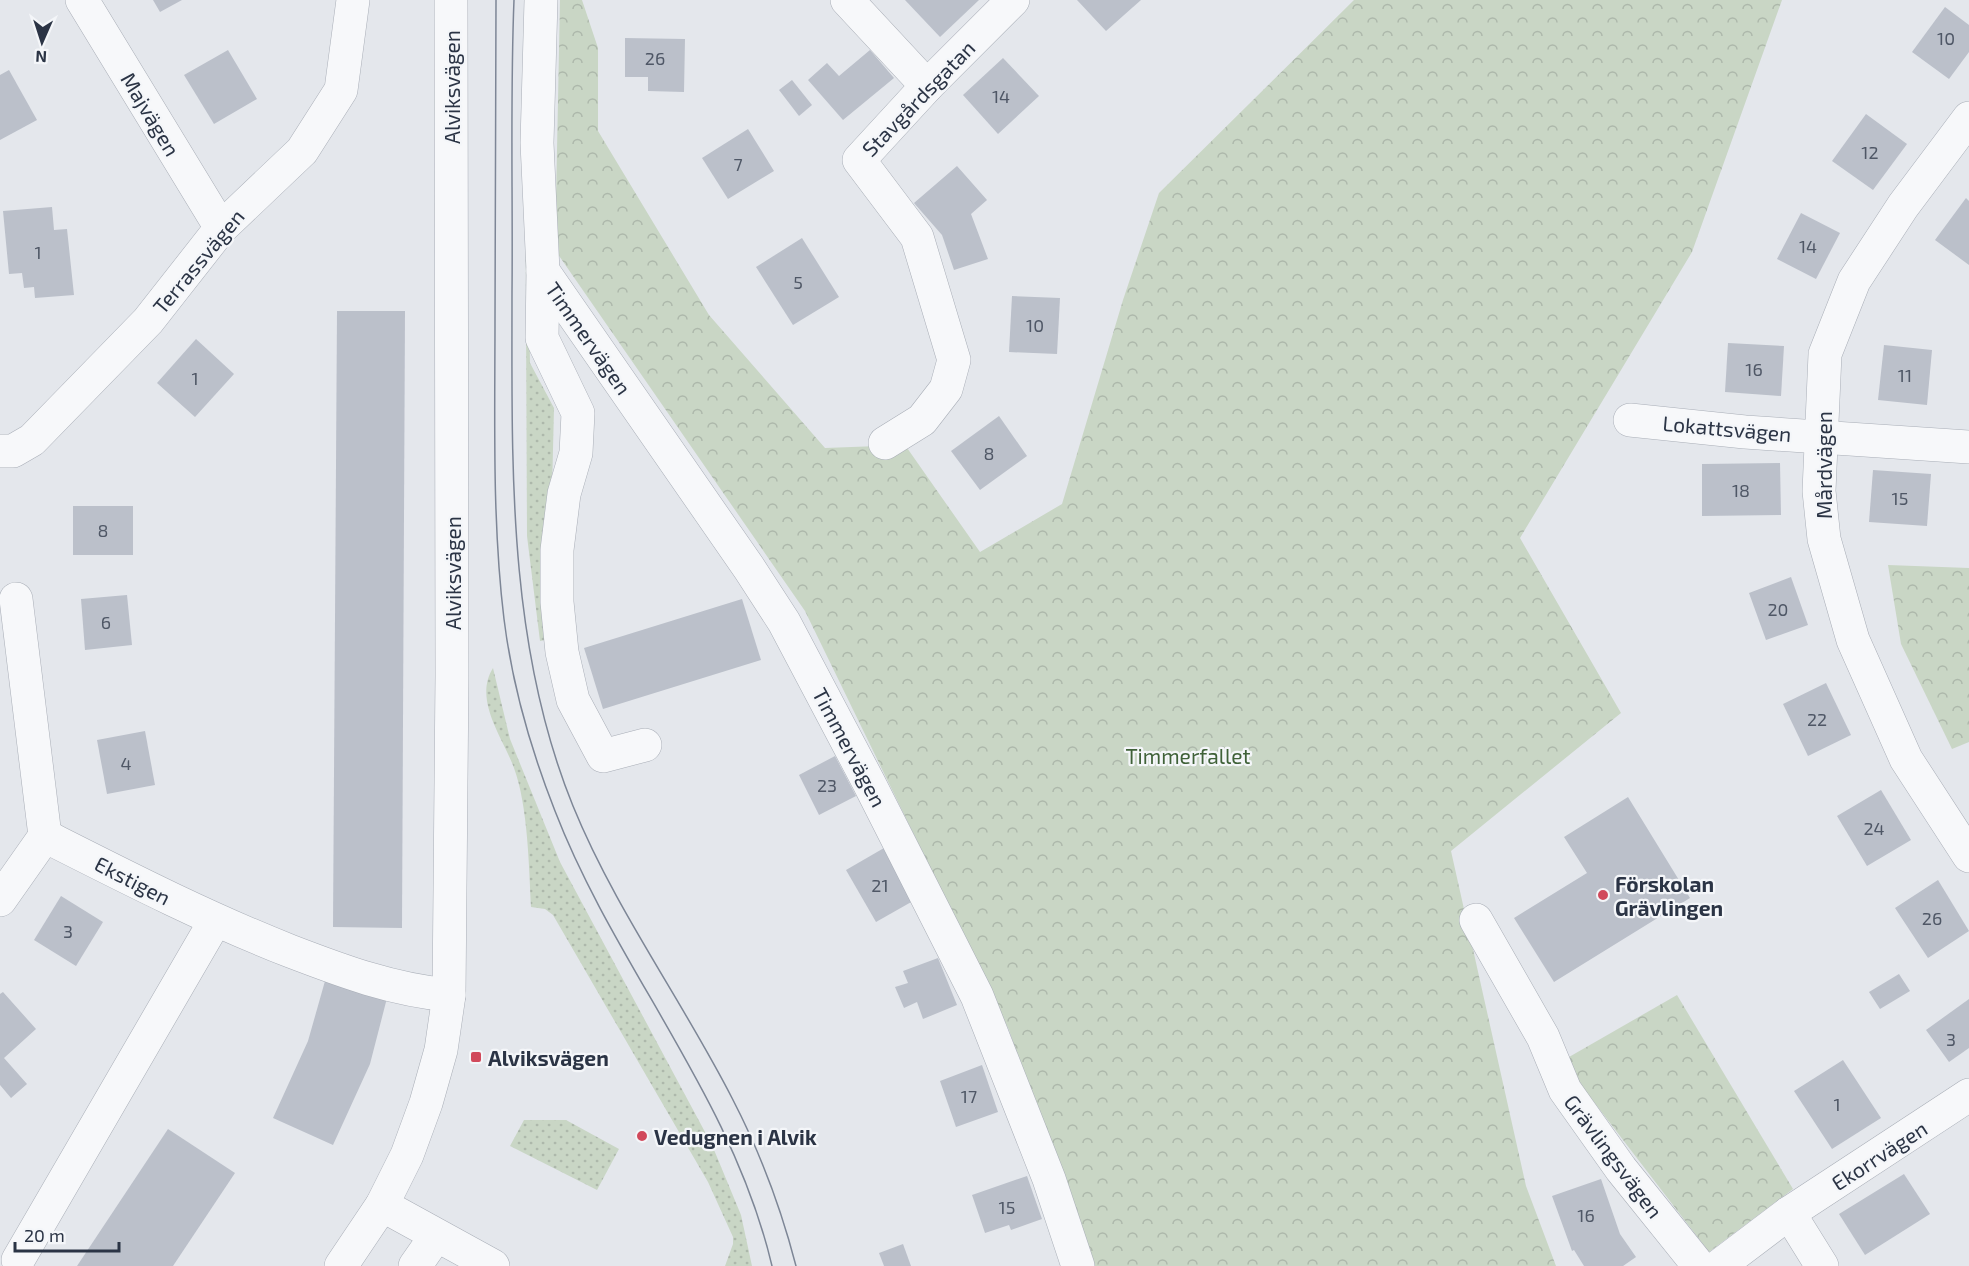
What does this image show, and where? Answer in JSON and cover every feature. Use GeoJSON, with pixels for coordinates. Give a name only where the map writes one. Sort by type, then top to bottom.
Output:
{"type":"FeatureCollection","features":[{"type":"Feature","properties":{"kind":"street","name":"Majvägen"},"geometry":{"type":"LineString","coordinates":[[82,0],[220,228]]}},
{"type":"Feature","properties":{"kind":"street","name":"Terrassvägen"},"geometry":{"type":"LineString","coordinates":[[0,451],[13,451],[32,441],[148,321],[220,228],[302,151],[341,90],[353,0]]}},
{"type":"Feature","properties":{"kind":"street","name":"Alviksvägen"},"geometry":{"type":"LineString","coordinates":[[341,1266],[382,1205],[407,1155],[441,1050],[449,994],[452,676],[451,0]]}},
{"type":"Feature","properties":{"kind":"street"},"geometry":{"type":"LineString","coordinates":[[541,0],[537,143],[543,270],[542,338],[578,413],[576,453],[564,494],[556,550],[557,602],[562,652],[573,700],[593,733],[603,756],[645,745]]}},
{"type":"Feature","properties":{"kind":"street"},"geometry":{"type":"LineString","coordinates":[[847,0],[927,86]]}},
{"type":"Feature","properties":{"kind":"street","name":"Stavgårdsgatan"},"geometry":{"type":"LineString","coordinates":[[885,443],[922,420],[946,389],[954,360],[917,237],[859,160],[927,86],[1013,0]]}},
{"type":"Feature","properties":{"kind":"street","name":"Mårdvägen"},"geometry":{"type":"LineString","coordinates":[[1969,118],[1904,206],[1854,281],[1825,354],[1819,491],[1824,539],[1853,640],[1906,759],[1969,856]]}},
{"type":"Feature","properties":{"kind":"street","name":"Timmervägen"},"geometry":{"type":"LineString","coordinates":[[543,270],[749,568],[783,622],[869,783],[977,996],[1049,1179],[1078,1266]]}},
{"type":"Feature","properties":{"kind":"street","name":"Lokattsvägen"},"geometry":{"type":"LineString","coordinates":[[1630,420],[1745,432],[1969,447]]}},
{"type":"Feature","properties":{"kind":"street"},"geometry":{"type":"LineString","coordinates":[[0,900],[45,836],[16,599]]}},
{"type":"Feature","properties":{"kind":"street","name":"Ekstigen"},"geometry":{"type":"LineString","coordinates":[[45,836],[215,921],[350,974],[403,989],[449,994]]}},
{"type":"Feature","properties":{"kind":"street","name":"Grävlingsvägen"},"geometry":{"type":"LineString","coordinates":[[1476,920],[1543,1037],[1565,1090],[1621,1169],[1699,1266]]}},
{"type":"Feature","properties":{"kind":"street"},"geometry":{"type":"LineString","coordinates":[[18,1260],[215,921]]}},
{"type":"Feature","properties":{"kind":"street","name":"Ekorrvägen"},"geometry":{"type":"LineString","coordinates":[[1789,1213],[1969,1095]]}},
{"type":"Feature","properties":{"kind":"street"},"geometry":{"type":"LineString","coordinates":[[382,1205],[493,1266]]}},
{"type":"Feature","properties":{"kind":"street"},"geometry":{"type":"LineString","coordinates":[[1719,1266],[1789,1213],[1822,1266]]}},
{"type":"Feature","properties":{"kind":"street"},"geometry":{"type":"LineString","coordinates":[[415,1266],[436,1236]]}},
{"type":"Feature","properties":{"kind":"green space","name":"Timmerfallet"},"geometry":{"type":"Polygon","coordinates":[[[560,0],[582,0],[598,48],[598,131],[709,315],[825,448],[905,445],[980,552],[1062,504],[1123,300],[1159,193],[1354,0],[1782,0],[1692,252],[1520,538],[1621,713],[1451,851],[1526,1186],[1556,1266],[1088,1266],[1009,1030],[805,611],[555,250],[560,0]]]}},
{"type":"Feature","properties":{"kind":"green space"},"geometry":{"type":"Polygon","coordinates":[[[525,90],[530,363],[554,408],[551,533],[556,638],[540,641],[527,536],[525,90]]]}},
{"type":"Feature","properties":{"kind":"green space"},"geometry":{"type":"Polygon","coordinates":[[[1888,565],[1969,568],[1969,742],[1952,749],[1901,644],[1888,565]]]}},
{"type":"Feature","properties":{"kind":"green space"},"geometry":{"type":"Polygon","coordinates":[[[493,668],[510,739],[560,862],[712,1145],[741,1215],[752,1266],[725,1266],[733,1244],[733,1237],[708,1182],[553,915],[545,909],[531,907],[527,837],[519,783],[488,706],[486,693],[493,668]]]}},
{"type":"Feature","properties":{"kind":"green space"},"geometry":{"type":"Polygon","coordinates":[[[1677,995],[1793,1189],[1709,1252],[1577,1080],[1569,1057],[1677,995]]]}},
{"type":"Feature","properties":{"kind":"green space"},"geometry":{"type":"Polygon","coordinates":[[[524,1120],[566,1120],[619,1149],[597,1190],[510,1146],[524,1120]]]}},
{"type":"Feature","properties":{"kind":"building"},"geometry":{"type":"Polygon","coordinates":[[[153,0],[182,0],[160,12],[153,0]]]}},
{"type":"Feature","properties":{"kind":"building"},"geometry":{"type":"Polygon","coordinates":[[[905,0],[979,0],[940,37],[905,0]]]}},
{"type":"Feature","properties":{"kind":"building"},"geometry":{"type":"Polygon","coordinates":[[[1077,0],[1141,0],[1106,31],[1077,0]]]}},
{"type":"Feature","properties":{"kind":"building"},"geometry":{"type":"Polygon","coordinates":[[[1945,7],[1969,25],[1969,52],[1949,79],[1912,52],[1945,7]]]}},
{"type":"Feature","properties":{"kind":"building"},"geometry":{"type":"Polygon","coordinates":[[[625,38],[685,39],[684,92],[648,91],[648,77],[625,77],[625,38]]]}},
{"type":"Feature","properties":{"kind":"building"},"geometry":{"type":"Polygon","coordinates":[[[228,50],[257,99],[214,124],[184,75],[228,50]]]}},
{"type":"Feature","properties":{"kind":"building"},"geometry":{"type":"Polygon","coordinates":[[[870,50],[894,78],[843,120],[808,80],[827,63],[839,76],[870,50]]]}},
{"type":"Feature","properties":{"kind":"building"},"geometry":{"type":"Polygon","coordinates":[[[1003,58],[1039,96],[998,134],[963,95],[1003,58]]]}},
{"type":"Feature","properties":{"kind":"building"},"geometry":{"type":"Polygon","coordinates":[[[9,70],[37,120],[0,140],[0,75],[9,70]]]}},
{"type":"Feature","properties":{"kind":"building"},"geometry":{"type":"Polygon","coordinates":[[[792,80],[812,105],[799,116],[779,90],[792,80]]]}},
{"type":"Feature","properties":{"kind":"building"},"geometry":{"type":"Polygon","coordinates":[[[1866,114],[1907,144],[1873,190],[1832,161],[1866,114]]]}},
{"type":"Feature","properties":{"kind":"building"},"geometry":{"type":"Polygon","coordinates":[[[748,129],[774,171],[728,199],[702,158],[748,129]]]}},
{"type":"Feature","properties":{"kind":"building"},"geometry":{"type":"Polygon","coordinates":[[[957,166],[987,200],[971,214],[988,259],[954,270],[942,235],[914,203],[957,166]]]}},
{"type":"Feature","properties":{"kind":"building"},"geometry":{"type":"Polygon","coordinates":[[[1966,198],[1969,201],[1969,265],[1935,240],[1966,198]]]}},
{"type":"Feature","properties":{"kind":"building"},"geometry":{"type":"Polygon","coordinates":[[[52,207],[54,230],[67,229],[74,295],[35,298],[34,287],[24,288],[22,273],[9,274],[3,211],[52,207]]]}},
{"type":"Feature","properties":{"kind":"building"},"geometry":{"type":"Polygon","coordinates":[[[1801,213],[1840,233],[1816,279],[1777,259],[1801,213]]]}},
{"type":"Feature","properties":{"kind":"building"},"geometry":{"type":"Polygon","coordinates":[[[802,238],[839,297],[793,325],[756,267],[802,238]]]}},
{"type":"Feature","properties":{"kind":"building"},"geometry":{"type":"Polygon","coordinates":[[[1012,296],[1060,298],[1057,354],[1009,352],[1012,296]]]}},
{"type":"Feature","properties":{"kind":"building"},"geometry":{"type":"Polygon","coordinates":[[[337,311],[405,311],[402,928],[333,927],[337,311]]]}},
{"type":"Feature","properties":{"kind":"building"},"geometry":{"type":"Polygon","coordinates":[[[196,339],[234,374],[195,417],[157,383],[196,339]]]}},
{"type":"Feature","properties":{"kind":"building"},"geometry":{"type":"Polygon","coordinates":[[[1728,343],[1784,346],[1781,396],[1725,392],[1728,343]]]}},
{"type":"Feature","properties":{"kind":"building"},"geometry":{"type":"Polygon","coordinates":[[[1884,345],[1932,350],[1927,405],[1878,400],[1884,345]]]}},
{"type":"Feature","properties":{"kind":"building"},"geometry":{"type":"Polygon","coordinates":[[[999,416],[1027,456],[980,490],[951,451],[999,416]]]}},
{"type":"Feature","properties":{"kind":"building"},"geometry":{"type":"Polygon","coordinates":[[[1780,463],[1781,515],[1702,516],[1702,464],[1780,463]]]}},
{"type":"Feature","properties":{"kind":"building"},"geometry":{"type":"Polygon","coordinates":[[[1873,470],[1931,474],[1927,526],[1869,522],[1873,470]]]}},
{"type":"Feature","properties":{"kind":"building"},"geometry":{"type":"Polygon","coordinates":[[[73,506],[133,506],[133,555],[73,555],[73,506]]]}},
{"type":"Feature","properties":{"kind":"building"},"geometry":{"type":"Polygon","coordinates":[[[1791,577],[1808,625],[1766,640],[1749,593],[1791,577]]]}},
{"type":"Feature","properties":{"kind":"building"},"geometry":{"type":"Polygon","coordinates":[[[127,595],[132,645],[85,650],[81,599],[127,595]]]}},
{"type":"Feature","properties":{"kind":"building"},"geometry":{"type":"Polygon","coordinates":[[[742,599],[761,660],[603,709],[584,648],[742,599]]]}},
{"type":"Feature","properties":{"kind":"building"},"geometry":{"type":"Polygon","coordinates":[[[1826,683],[1851,735],[1808,756],[1783,704],[1826,683]]]}},
{"type":"Feature","properties":{"kind":"building"},"geometry":{"type":"Polygon","coordinates":[[[145,731],[155,785],[107,794],[97,740],[145,731]]]}},
{"type":"Feature","properties":{"kind":"building"},"geometry":{"type":"Polygon","coordinates":[[[835,756],[856,796],[819,815],[799,775],[835,756]]]}},
{"type":"Feature","properties":{"kind":"building"},"geometry":{"type":"Polygon","coordinates":[[[1881,790],[1911,840],[1867,866],[1837,816],[1881,790]]]}},
{"type":"Feature","properties":{"kind":"building"},"geometry":{"type":"Polygon","coordinates":[[[1628,797],[1690,898],[1554,982],[1514,918],[1587,873],[1564,837],[1628,797]]]}},
{"type":"Feature","properties":{"kind":"building"},"geometry":{"type":"Polygon","coordinates":[[[884,848],[913,901],[876,922],[846,870],[884,848]]]}},
{"type":"Feature","properties":{"kind":"building"},"geometry":{"type":"Polygon","coordinates":[[[1938,880],[1969,931],[1928,958],[1895,908],[1938,880]]]}},
{"type":"Feature","properties":{"kind":"building"},"geometry":{"type":"Polygon","coordinates":[[[61,896],[103,922],[76,966],[34,940],[61,896]]]}},
{"type":"Feature","properties":{"kind":"building"},"geometry":{"type":"Polygon","coordinates":[[[938,958],[957,1005],[923,1019],[917,1002],[904,1008],[895,987],[908,983],[903,971],[938,958]]]}},
{"type":"Feature","properties":{"kind":"building"},"geometry":{"type":"Polygon","coordinates":[[[1899,974],[1910,991],[1880,1009],[1869,992],[1899,974]]]}},
{"type":"Feature","properties":{"kind":"building"},"geometry":{"type":"Polygon","coordinates":[[[325,981],[387,998],[370,1064],[333,1145],[273,1118],[308,1041],[325,981]]]}},
{"type":"Feature","properties":{"kind":"building"},"geometry":{"type":"Polygon","coordinates":[[[3,992],[36,1029],[4,1058],[27,1084],[11,1098],[0,1085],[0,994],[3,992]]]}},
{"type":"Feature","properties":{"kind":"building"},"geometry":{"type":"Polygon","coordinates":[[[1969,999],[1969,1048],[1949,1062],[1926,1030],[1969,999]]]}},
{"type":"Feature","properties":{"kind":"building"},"geometry":{"type":"Polygon","coordinates":[[[1843,1060],[1881,1118],[1832,1149],[1794,1091],[1843,1060]]]}},
{"type":"Feature","properties":{"kind":"building"},"geometry":{"type":"Polygon","coordinates":[[[982,1065],[998,1112],[956,1127],[940,1081],[982,1065]]]}},
{"type":"Feature","properties":{"kind":"building"},"geometry":{"type":"Polygon","coordinates":[[[168,1129],[235,1173],[173,1266],[77,1266],[168,1129]]]}},
{"type":"Feature","properties":{"kind":"building"},"geometry":{"type":"Polygon","coordinates":[[[1904,1174],[1930,1214],[1865,1255],[1839,1214],[1904,1174]]]}},
{"type":"Feature","properties":{"kind":"building"},"geometry":{"type":"Polygon","coordinates":[[[1027,1176],[1042,1219],[1011,1230],[1009,1225],[985,1233],[972,1195],[1027,1176]]]}},
{"type":"Feature","properties":{"kind":"building"},"geometry":{"type":"Polygon","coordinates":[[[1601,1179],[1620,1234],[1636,1257],[1623,1266],[1584,1266],[1574,1250],[1572,1251],[1552,1196],[1601,1179]]]}},
{"type":"Feature","properties":{"kind":"building"},"geometry":{"type":"Polygon","coordinates":[[[903,1244],[911,1266],[884,1266],[879,1253],[903,1244]]]}},
{"type":"Feature","properties":{"kind":"tram line"},"geometry":{"type":"LineString","coordinates":[[496,0],[496,507],[504,619],[517,692],[538,764],[580,869],[702,1089],[730,1145],[754,1204],[772,1266]]}},
{"type":"Feature","properties":{"kind":"tram line"},"geometry":{"type":"LineString","coordinates":[[514,0],[512,110],[514,488],[525,618],[536,682],[551,744],[573,806],[629,918],[713,1062],[742,1118],[769,1180],[796,1266]]}},
{"type":"Feature","properties":{"kind":"place","name":"Förskolan Grävlingen"},"geometry":{"type":"Point","coordinates":[1603,895]}},
{"type":"Feature","properties":{"kind":"place","name":"Alviksvägen"},"geometry":{"type":"Point","coordinates":[476,1057]}},
{"type":"Feature","properties":{"kind":"place","name":"Vedugnen i Alvik"},"geometry":{"type":"Point","coordinates":[642,1136]}}]}
